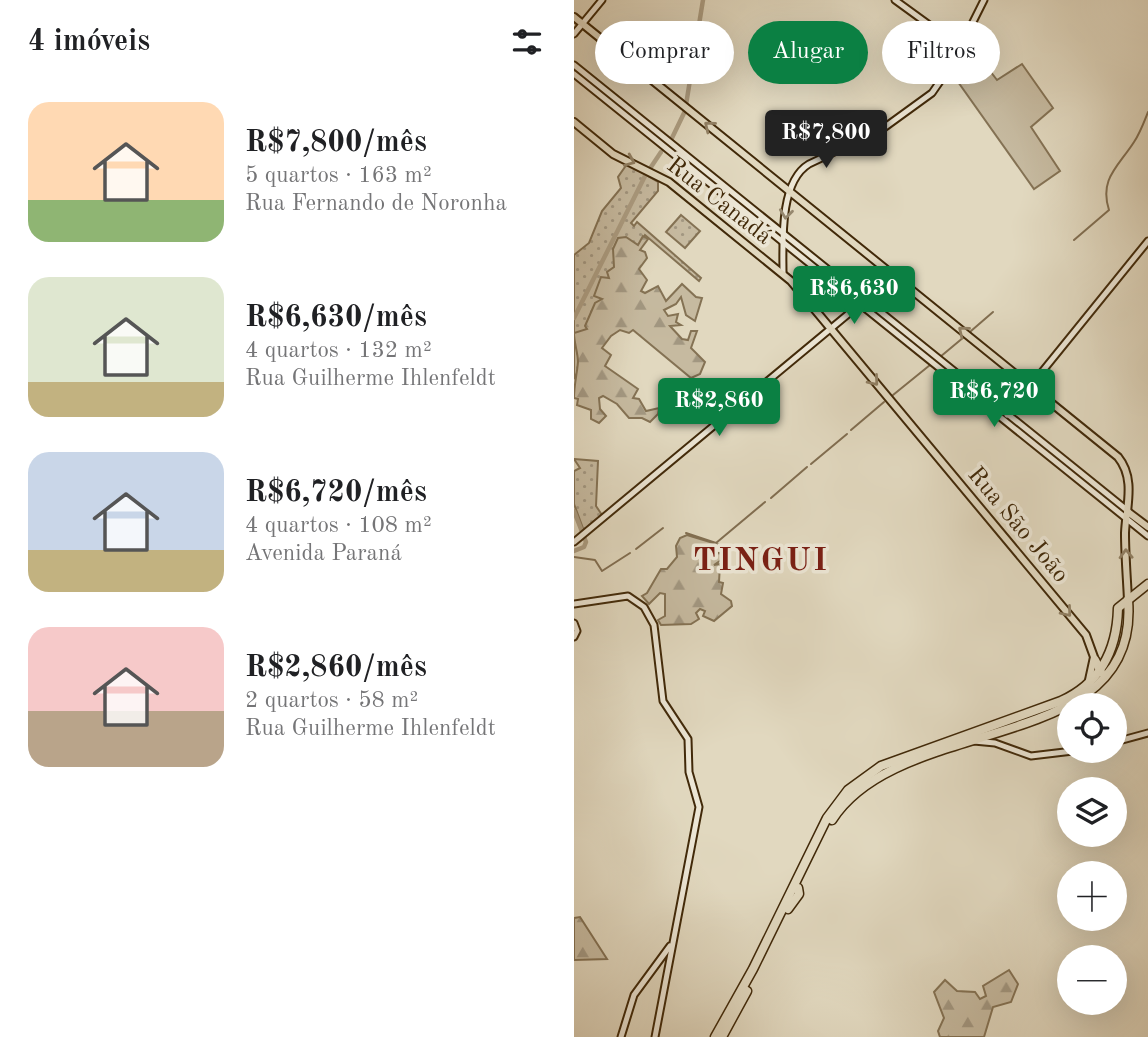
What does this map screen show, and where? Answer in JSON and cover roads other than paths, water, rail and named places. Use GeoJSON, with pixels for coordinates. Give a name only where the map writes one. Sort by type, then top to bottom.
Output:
{"type":"FeatureCollection","features":[{"type":"Feature","properties":{"kind":"highway"},"geometry":{"type":"LineString","coordinates":[[722,1037],[786,907],[799,894],[795,889],[831,821],[845,802],[866,783],[897,763],[965,742],[1080,691],[1101,672],[1114,639],[1118,608],[1148,584]]}},
{"type":"Feature","properties":{"kind":"highway"},"geometry":{"type":"LineString","coordinates":[[916,756],[952,739],[1071,704],[1095,690],[1113,671],[1128,638],[1130,599]]}},
{"type":"Feature","properties":{"kind":"highway"},"geometry":{"type":"LineString","coordinates":[[1095,660],[1101,672]]}},
{"type":"Feature","properties":{"kind":"highway"},"geometry":{"type":"LineString","coordinates":[[1101,672],[1113,671]]}},
{"type":"Feature","properties":{"kind":"highway"},"geometry":{"type":"LineString","coordinates":[[952,739],[965,742]]}},
{"type":"Feature","properties":{"kind":"highway"},"geometry":{"type":"LineString","coordinates":[[716,1037],[779,922]]}},
{"type":"Feature","properties":{"kind":"highway"},"geometry":{"type":"LineString","coordinates":[[716,1037],[727,1028]]}},
{"type":"Feature","properties":{"kind":"main road"},"geometry":{"type":"LineString","coordinates":[[574,17],[1120,459],[1128,478],[1130,599]]}},
{"type":"Feature","properties":{"kind":"main road","name":"Rua Canadá"},"geometry":{"type":"LineString","coordinates":[[574,122],[611,152],[669,182],[783,274],[802,293]]}},
{"type":"Feature","properties":{"kind":"main road","name":"Rua São João"},"geometry":{"type":"LineString","coordinates":[[802,293],[1084,632],[1092,645],[1095,660]]}},
{"type":"Feature","properties":{"kind":"main road"},"geometry":{"type":"LineString","coordinates":[[1128,516],[1148,527]]}},
{"type":"Feature","properties":{"kind":"main road"},"geometry":{"type":"LineString","coordinates":[[1080,691],[1090,678],[1095,660]]}},
{"type":"Feature","properties":{"kind":"street"},"geometry":{"type":"LineString","coordinates":[[574,34],[602,0]]}},
{"type":"Feature","properties":{"kind":"street"},"geometry":{"type":"LineString","coordinates":[[895,0],[924,21]]}},
{"type":"Feature","properties":{"kind":"street"},"geometry":{"type":"LineString","coordinates":[[974,21],[984,0]]}},
{"type":"Feature","properties":{"kind":"street"},"geometry":{"type":"LineString","coordinates":[[574,65],[784,240]]}},
{"type":"Feature","properties":{"kind":"street"},"geometry":{"type":"LineString","coordinates":[[574,74],[1040,445],[1128,516],[1148,536]]}},
{"type":"Feature","properties":{"kind":"street"},"geometry":{"type":"LineString","coordinates":[[783,274],[790,192],[797,174],[806,165],[886,127],[927,97],[938,84]]}},
{"type":"Feature","properties":{"kind":"street"},"geometry":{"type":"LineString","coordinates":[[1007,415],[1148,242]]}},
{"type":"Feature","properties":{"kind":"street"},"geometry":{"type":"LineString","coordinates":[[574,542],[894,276]]}},
{"type":"Feature","properties":{"kind":"street"},"geometry":{"type":"LineString","coordinates":[[969,388],[1007,415],[1040,445]]}},
{"type":"Feature","properties":{"kind":"street"},"geometry":{"type":"LineString","coordinates":[[574,604],[625,596],[637,600],[647,611],[656,631],[664,703],[688,739],[689,772],[699,807],[655,1037]]}},
{"type":"Feature","properties":{"kind":"street"},"geometry":{"type":"LineString","coordinates":[[574,624],[577,631],[574,637]]}},
{"type":"Feature","properties":{"kind":"street"},"geometry":{"type":"LineString","coordinates":[[1127,739],[1148,733]]}},
{"type":"Feature","properties":{"kind":"street"},"geometry":{"type":"LineString","coordinates":[[965,742],[982,742],[1036,757],[1057,754]]}},
{"type":"Feature","properties":{"kind":"street"},"geometry":{"type":"LineString","coordinates":[[621,1037],[632,998],[672,944]]}},
{"type":"Feature","properties":{"kind":"street"},"geometry":{"type":"LineString","coordinates":[[652,970],[666,972]]}},
{"type":"Feature","properties":{"kind":"waterway"},"geometry":{"type":"LineString","coordinates":[[672,138],[685,111],[703,0]]}},
{"type":"Feature","properties":{"kind":"waterway"},"geometry":{"type":"LineString","coordinates":[[1074,240],[1109,210],[1106,190],[1108,181],[1136,139],[1148,112]]}},
{"type":"Feature","properties":{"kind":"waterway"},"geometry":{"type":"LineString","coordinates":[[651,167],[661,152]]}},
{"type":"Feature","properties":{"kind":"waterway"},"geometry":{"type":"LineString","coordinates":[[574,318],[645,176]]}},
{"type":"Feature","properties":{"kind":"waterway"},"geometry":{"type":"LineString","coordinates":[[971,331],[993,312]]}},
{"type":"Feature","properties":{"kind":"waterway"},"geometry":{"type":"LineString","coordinates":[[940,357],[964,337]]}},
{"type":"Feature","properties":{"kind":"waterway"},"geometry":{"type":"LineString","coordinates":[[893,395],[930,365]]}},
{"type":"Feature","properties":{"kind":"waterway"},"geometry":{"type":"LineString","coordinates":[[851,430],[884,402]]}},
{"type":"Feature","properties":{"kind":"waterway"},"geometry":{"type":"LineString","coordinates":[[811,464],[847,434]]}},
{"type":"Feature","properties":{"kind":"waterway"},"geometry":{"type":"LineString","coordinates":[[771,498],[807,467]]}},
{"type":"Feature","properties":{"kind":"waterway"},"geometry":{"type":"LineString","coordinates":[[686,533],[716,543],[765,502]]}},
{"type":"Feature","properties":{"kind":"waterway"},"geometry":{"type":"LineString","coordinates":[[574,511],[586,542],[584,547],[574,551]]}},
{"type":"Feature","properties":{"kind":"waterway"},"geometry":{"type":"LineString","coordinates":[[636,549],[663,528]]}},
{"type":"Feature","properties":{"kind":"waterway"},"geometry":{"type":"LineString","coordinates":[[574,557],[595,560],[602,571],[630,553]]}},
{"type":"Feature","properties":{"kind":"district","name":"TINGUI"},"geometry":{"type":"Point","coordinates":[761,559]}}]}
